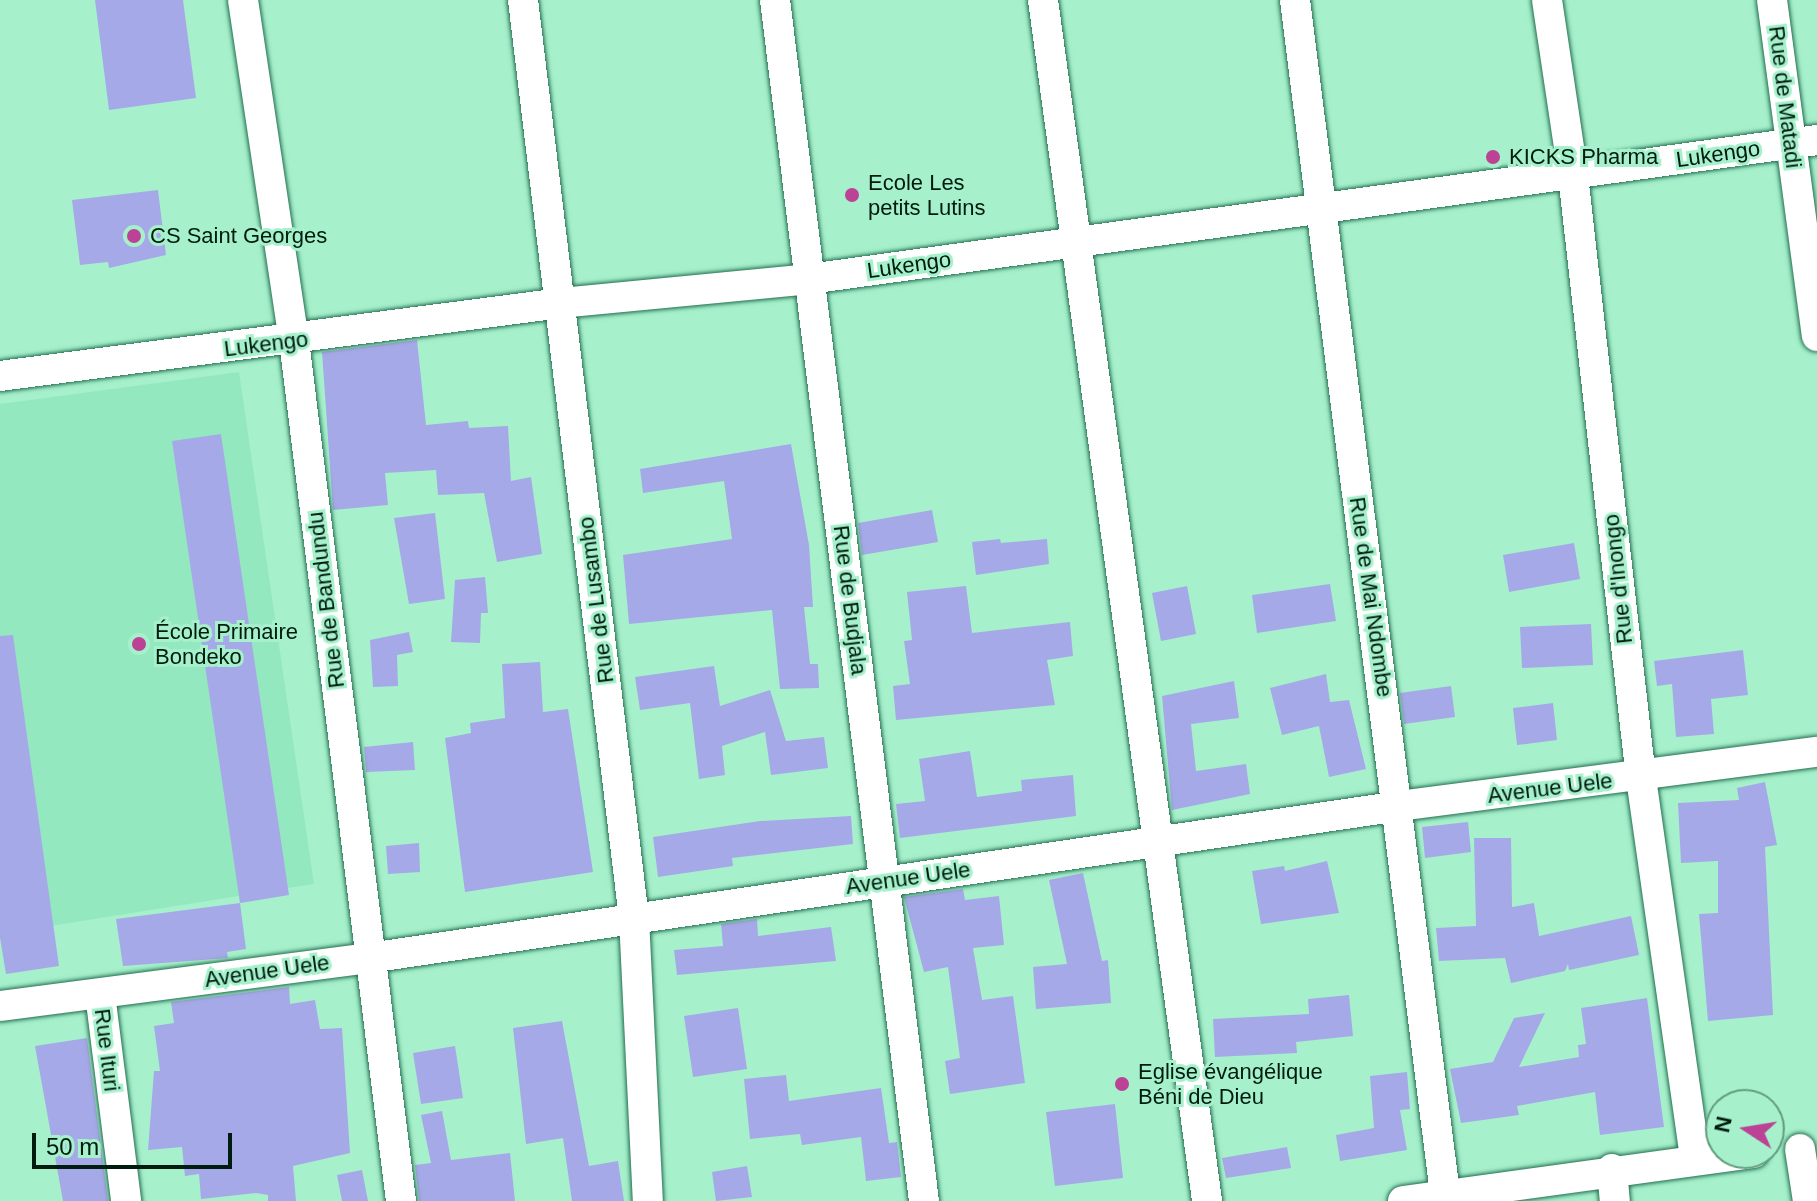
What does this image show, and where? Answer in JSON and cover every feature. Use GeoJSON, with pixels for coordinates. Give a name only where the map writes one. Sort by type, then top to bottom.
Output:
{"type":"FeatureCollection","features":[{"type":"Feature","properties":{"kind":"street","name":"Rue de Bandundu"},"geometry":{"type":"LineString","coordinates":[[243,0],[294,341],[401,1201]]}},
{"type":"Feature","properties":{"kind":"street","name":"Rue de Lusambo"},"geometry":{"type":"LineString","coordinates":[[523,0],[634,918],[648,1201]]}},
{"type":"Feature","properties":{"kind":"street","name":"Rue de Budjala"},"geometry":{"type":"LineString","coordinates":[[775,0],[924,1201]]}},
{"type":"Feature","properties":{"kind":"street"},"geometry":{"type":"LineString","coordinates":[[1043,0],[1080,240],[1207,1201]]}},
{"type":"Feature","properties":{"kind":"street","name":"Rue de Mai Ndombe"},"geometry":{"type":"LineString","coordinates":[[1295,0],[1317,206],[1399,806],[1445,1194]]}},
{"type":"Feature","properties":{"kind":"street","name":"Rue d'Inongo"},"geometry":{"type":"LineString","coordinates":[[1547,0],[1573,175],[1641,778],[1695,1158]]}},
{"type":"Feature","properties":{"kind":"street","name":"Rue de Matadi"},"geometry":{"type":"LineString","coordinates":[[1772,0],[1804,142],[1817,336]]}},
{"type":"Feature","properties":{"kind":"street","name":"Lukengo"},"geometry":{"type":"LineString","coordinates":[[0,376],[294,341],[561,303],[809,279],[1317,206],[1573,175],[1804,142]]}},
{"type":"Feature","properties":{"kind":"street","name":"Avenue Uele"},"geometry":{"type":"LineString","coordinates":[[0,1006],[369,958],[1399,806],[1641,778],[1817,752]]}},
{"type":"Feature","properties":{"kind":"street","name":"Rue Ituri"},"geometry":{"type":"LineString","coordinates":[[100,994],[126,1201]]}},
{"type":"Feature","properties":{"kind":"street"},"geometry":{"type":"LineString","coordinates":[[1785,1150],[1809,1148],[1808,1201]]}},
{"type":"Feature","properties":{"kind":"street"},"geometry":{"type":"LineString","coordinates":[[1403,1201],[1705,1157]]}},
{"type":"Feature","properties":{"kind":"street"},"geometry":{"type":"LineString","coordinates":[[1612,1169],[1615,1201]]}},
{"type":"Feature","properties":{"kind":"shaded area","name":"École Primaire Bondeko"},"geometry":{"type":"Polygon","coordinates":[[[239,372],[314,884],[0,934],[0,404],[239,372]]]}},
{"type":"Feature","properties":{"kind":"building"},"geometry":{"type":"Polygon","coordinates":[[[95,0],[183,0],[196,98],[109,110],[95,0]]]}},
{"type":"Feature","properties":{"kind":"building"},"geometry":{"type":"Polygon","coordinates":[[[158,190],[166,255],[109,268],[108,262],[80,265],[72,200],[158,190]]]}},
{"type":"Feature","properties":{"kind":"building"},"geometry":{"type":"Polygon","coordinates":[[[417,340],[426,425],[468,421],[469,428],[508,426],[511,481],[531,477],[542,554],[497,562],[484,493],[438,495],[436,470],[385,473],[388,505],[333,510],[322,352],[417,340]]]}},
{"type":"Feature","properties":{"kind":"building"},"geometry":{"type":"Polygon","coordinates":[[[221,434],[289,895],[240,903],[172,441],[221,434]]]}},
{"type":"Feature","properties":{"kind":"building"},"geometry":{"type":"Polygon","coordinates":[[[791,444],[809,545],[813,607],[804,607],[810,664],[818,664],[819,688],[780,689],[772,610],[629,624],[623,555],[732,539],[724,481],[643,493],[640,469],[791,444]]]}},
{"type":"Feature","properties":{"kind":"building"},"geometry":{"type":"Polygon","coordinates":[[[932,510],[938,542],[862,555],[858,523],[932,510]]]}},
{"type":"Feature","properties":{"kind":"building"},"geometry":{"type":"Polygon","coordinates":[[[435,513],[445,599],[409,604],[394,518],[435,513]]]}},
{"type":"Feature","properties":{"kind":"building"},"geometry":{"type":"Polygon","coordinates":[[[1000,539],[1001,543],[1047,539],[1049,564],[976,575],[972,542],[1000,539]]]}},
{"type":"Feature","properties":{"kind":"building"},"geometry":{"type":"Polygon","coordinates":[[[1574,543],[1580,579],[1509,592],[1503,555],[1574,543]]]}},
{"type":"Feature","properties":{"kind":"building"},"geometry":{"type":"Polygon","coordinates":[[[485,577],[488,613],[481,613],[480,643],[451,642],[455,580],[485,577]]]}},
{"type":"Feature","properties":{"kind":"building"},"geometry":{"type":"Polygon","coordinates":[[[1330,584],[1336,621],[1257,633],[1252,595],[1330,584]]]}},
{"type":"Feature","properties":{"kind":"building"},"geometry":{"type":"Polygon","coordinates":[[[966,586],[972,633],[1070,622],[1073,656],[1047,660],[1055,705],[896,720],[893,686],[910,684],[904,641],[912,640],[907,592],[966,586]]]}},
{"type":"Feature","properties":{"kind":"building"},"geometry":{"type":"Polygon","coordinates":[[[1187,586],[1196,634],[1161,641],[1152,593],[1187,586]]]}},
{"type":"Feature","properties":{"kind":"building"},"geometry":{"type":"Polygon","coordinates":[[[1591,624],[1593,665],[1522,668],[1520,627],[1591,624]]]}},
{"type":"Feature","properties":{"kind":"building"},"geometry":{"type":"Polygon","coordinates":[[[409,632],[413,652],[397,655],[398,686],[373,687],[370,640],[409,632]]]}},
{"type":"Feature","properties":{"kind":"building"},"geometry":{"type":"Polygon","coordinates":[[[13,635],[59,966],[6,974],[0,938],[0,636],[13,635]]]}},
{"type":"Feature","properties":{"kind":"building"},"geometry":{"type":"Polygon","coordinates":[[[1743,650],[1748,695],[1711,699],[1714,734],[1676,737],[1672,684],[1657,686],[1654,661],[1743,650]]]}},
{"type":"Feature","properties":{"kind":"building"},"geometry":{"type":"Polygon","coordinates":[[[540,662],[543,712],[568,709],[593,872],[465,892],[445,738],[471,733],[470,723],[505,718],[502,664],[540,662]]]}},
{"type":"Feature","properties":{"kind":"building"},"geometry":{"type":"Polygon","coordinates":[[[714,666],[720,706],[770,690],[786,741],[824,737],[828,768],[771,775],[765,732],[722,746],[725,775],[699,779],[690,703],[640,710],[635,677],[714,666]]]}},
{"type":"Feature","properties":{"kind":"building"},"geometry":{"type":"Polygon","coordinates":[[[1326,674],[1330,702],[1349,700],[1366,769],[1329,777],[1319,726],[1282,735],[1270,688],[1326,674]]]}},
{"type":"Feature","properties":{"kind":"building"},"geometry":{"type":"Polygon","coordinates":[[[1234,681],[1239,718],[1191,724],[1196,771],[1246,764],[1250,794],[1172,810],[1162,696],[1234,681]]]}},
{"type":"Feature","properties":{"kind":"building"},"geometry":{"type":"Polygon","coordinates":[[[1451,686],[1455,717],[1404,724],[1400,693],[1451,686]]]}},
{"type":"Feature","properties":{"kind":"building"},"geometry":{"type":"Polygon","coordinates":[[[1553,703],[1557,740],[1517,745],[1513,708],[1553,703]]]}},
{"type":"Feature","properties":{"kind":"building"},"geometry":{"type":"Polygon","coordinates":[[[413,742],[415,770],[366,772],[364,747],[413,742]]]}},
{"type":"Feature","properties":{"kind":"building"},"geometry":{"type":"Polygon","coordinates":[[[970,751],[977,797],[1022,791],[1021,780],[1073,775],[1076,816],[900,838],[896,804],[925,801],[919,759],[970,751]]]}},
{"type":"Feature","properties":{"kind":"building"},"geometry":{"type":"Polygon","coordinates":[[[1765,782],[1777,845],[1765,847],[1773,1015],[1708,1021],[1699,914],[1718,913],[1718,861],[1681,863],[1678,803],[1739,800],[1737,788],[1765,782]]]}},
{"type":"Feature","properties":{"kind":"building"},"geometry":{"type":"Polygon","coordinates":[[[851,816],[853,844],[732,858],[733,866],[658,877],[653,837],[760,821],[851,816]]]}},
{"type":"Feature","properties":{"kind":"building"},"geometry":{"type":"Polygon","coordinates":[[[1468,822],[1471,852],[1425,858],[1422,827],[1468,822]]]}},
{"type":"Feature","properties":{"kind":"building"},"geometry":{"type":"Polygon","coordinates":[[[1474,838],[1511,838],[1512,907],[1534,903],[1539,936],[1631,916],[1639,955],[1569,970],[1568,964],[1565,971],[1511,983],[1505,958],[1439,961],[1436,928],[1476,926],[1474,838]]]}},
{"type":"Feature","properties":{"kind":"building"},"geometry":{"type":"Polygon","coordinates":[[[419,843],[420,872],[388,874],[386,846],[419,843]]]}},
{"type":"Feature","properties":{"kind":"building"},"geometry":{"type":"Polygon","coordinates":[[[1327,861],[1339,913],[1261,924],[1252,871],[1284,866],[1285,871],[1327,861]]]}},
{"type":"Feature","properties":{"kind":"building"},"geometry":{"type":"Polygon","coordinates":[[[1083,873],[1102,961],[1108,960],[1111,1003],[1036,1009],[1033,967],[1067,964],[1049,880],[1083,873]]]}},
{"type":"Feature","properties":{"kind":"building"},"geometry":{"type":"Polygon","coordinates":[[[963,889],[965,900],[999,896],[1004,945],[973,948],[982,1000],[1013,996],[1025,1083],[950,1094],[945,1061],[960,1058],[948,967],[924,972],[904,897],[963,889]]]}},
{"type":"Feature","properties":{"kind":"building"},"geometry":{"type":"Polygon","coordinates":[[[240,903],[246,949],[227,952],[228,958],[123,966],[116,919],[240,903]]]}},
{"type":"Feature","properties":{"kind":"building"},"geometry":{"type":"Polygon","coordinates":[[[757,919],[758,936],[831,927],[836,961],[677,975],[674,950],[723,946],[721,924],[757,919]]]}},
{"type":"Feature","properties":{"kind":"building"},"geometry":{"type":"Polygon","coordinates":[[[289,987],[290,1004],[315,1000],[320,1029],[342,1028],[350,1153],[293,1166],[296,1201],[268,1201],[268,1195],[256,1193],[201,1199],[199,1174],[185,1176],[182,1147],[148,1150],[154,1071],[160,1071],[154,1026],[174,1023],[171,1002],[289,987]]]}},
{"type":"Feature","properties":{"kind":"building"},"geometry":{"type":"Polygon","coordinates":[[[1349,995],[1353,1036],[1296,1042],[1297,1053],[1215,1057],[1213,1019],[1309,1014],[1308,999],[1349,995]]]}},
{"type":"Feature","properties":{"kind":"building"},"geometry":{"type":"Polygon","coordinates":[[[1647,998],[1664,1127],[1600,1135],[1595,1092],[1517,1106],[1519,1115],[1461,1123],[1450,1069],[1493,1062],[1514,1018],[1545,1013],[1519,1067],[1579,1057],[1578,1045],[1586,1044],[1581,1008],[1647,998]]]}},
{"type":"Feature","properties":{"kind":"building"},"geometry":{"type":"Polygon","coordinates":[[[738,1008],[747,1069],[693,1077],[684,1016],[738,1008]]]}},
{"type":"Feature","properties":{"kind":"building"},"geometry":{"type":"Polygon","coordinates":[[[562,1021],[589,1166],[618,1161],[624,1201],[572,1201],[563,1138],[526,1144],[513,1028],[562,1021]]]}},
{"type":"Feature","properties":{"kind":"building"},"geometry":{"type":"Polygon","coordinates":[[[87,1038],[108,1201],[63,1201],[35,1046],[87,1038]]]}},
{"type":"Feature","properties":{"kind":"building"},"geometry":{"type":"Polygon","coordinates":[[[455,1046],[463,1098],[421,1104],[413,1053],[455,1046]]]}},
{"type":"Feature","properties":{"kind":"building"},"geometry":{"type":"Polygon","coordinates":[[[1407,1072],[1410,1109],[1400,1110],[1407,1150],[1340,1161],[1336,1135],[1374,1128],[1370,1076],[1407,1072]]]}},
{"type":"Feature","properties":{"kind":"building"},"geometry":{"type":"Polygon","coordinates":[[[786,1075],[789,1101],[881,1088],[889,1143],[897,1142],[901,1177],[866,1181],[861,1137],[802,1145],[800,1134],[750,1139],[744,1079],[786,1075]]]}},
{"type":"Feature","properties":{"kind":"building"},"geometry":{"type":"Polygon","coordinates":[[[1115,1104],[1123,1178],[1055,1186],[1046,1112],[1115,1104]]]}},
{"type":"Feature","properties":{"kind":"building"},"geometry":{"type":"Polygon","coordinates":[[[442,1111],[451,1160],[510,1153],[515,1201],[419,1201],[415,1165],[431,1163],[421,1115],[442,1111]]]}},
{"type":"Feature","properties":{"kind":"building"},"geometry":{"type":"Polygon","coordinates":[[[1287,1147],[1291,1168],[1226,1178],[1222,1158],[1287,1147]]]}},
{"type":"Feature","properties":{"kind":"building"},"geometry":{"type":"Polygon","coordinates":[[[747,1166],[752,1197],[716,1201],[712,1172],[747,1166]]]}},
{"type":"Feature","properties":{"kind":"building"},"geometry":{"type":"Polygon","coordinates":[[[362,1170],[368,1201],[342,1201],[337,1175],[362,1170]]]}},
{"type":"Feature","properties":{"kind":"place","name":"KICKS Pharma"},"geometry":{"type":"Point","coordinates":[1493,157]}},
{"type":"Feature","properties":{"kind":"place","name":"Ecole Les petits Lutins"},"geometry":{"type":"Point","coordinates":[852,195]}},
{"type":"Feature","properties":{"kind":"place","name":"CS Saint Georges"},"geometry":{"type":"Point","coordinates":[134,236]}},
{"type":"Feature","properties":{"kind":"place","name":"École Primaire Bondeko"},"geometry":{"type":"Point","coordinates":[139,644]}},
{"type":"Feature","properties":{"kind":"place","name":"Eglise évangélique Béni de Dieu"},"geometry":{"type":"Point","coordinates":[1122,1084]}}]}
